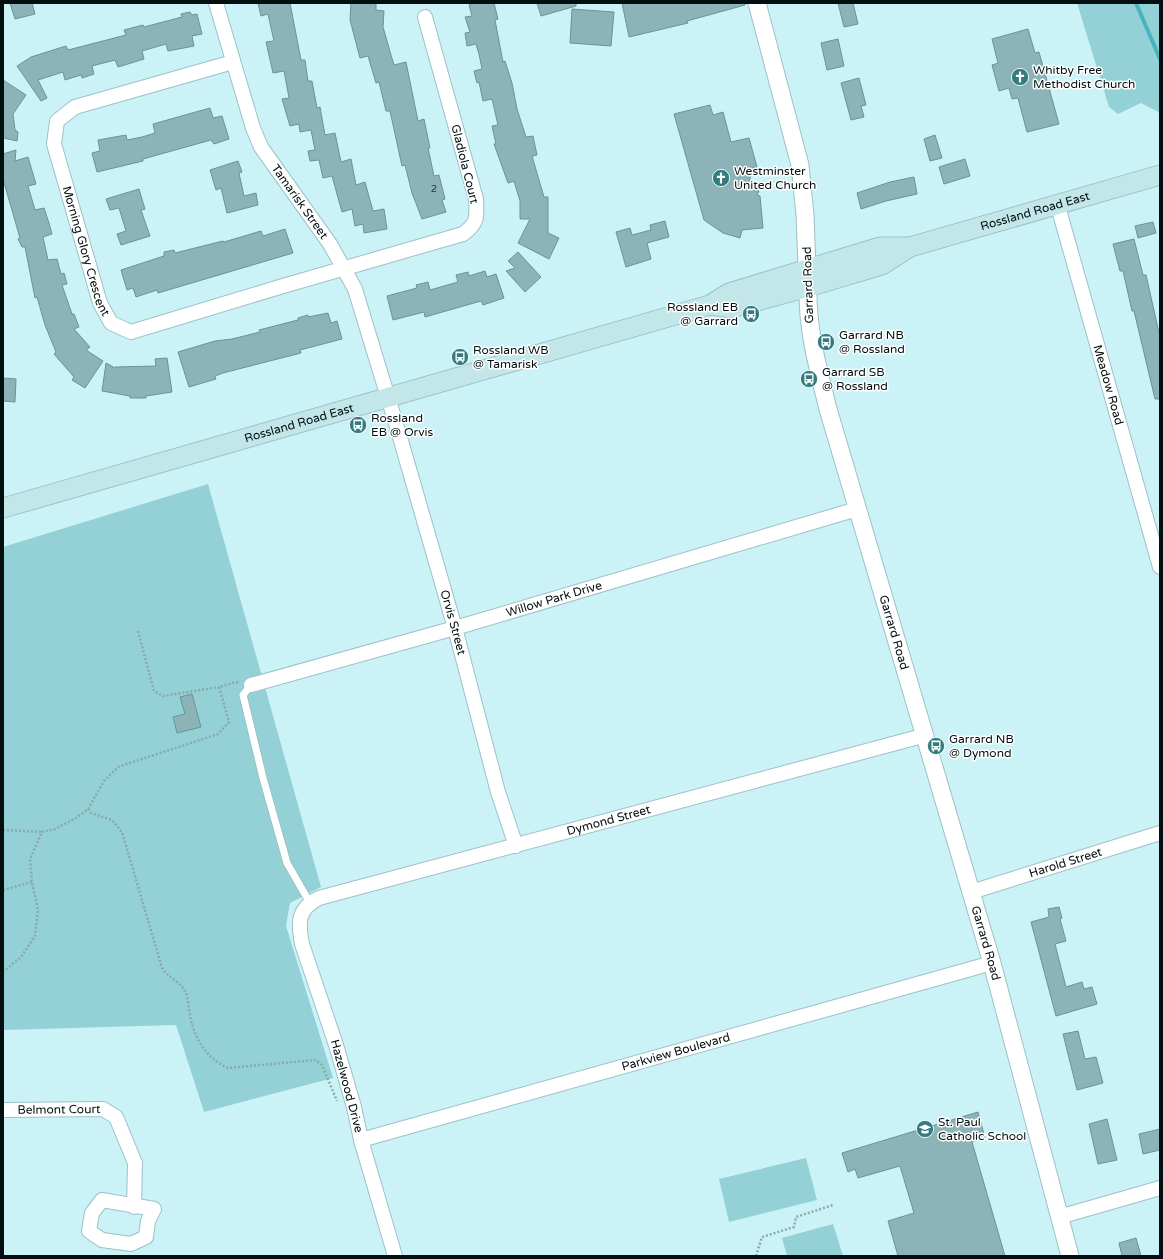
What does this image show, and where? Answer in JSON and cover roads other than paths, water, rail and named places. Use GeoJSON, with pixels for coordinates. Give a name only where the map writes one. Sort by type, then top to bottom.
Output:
{"type":"FeatureCollection","features":[{"type":"Feature","properties":{"kind":"main road","name":"Rossland Road East"},"geometry":{"type":"LineString","coordinates":[[710,304],[732,308],[808,287],[882,265],[910,247],[1058,203],[1160,175]]}},
{"type":"Feature","properties":{"kind":"main road","name":"Rossland Road East"},"geometry":{"type":"LineString","coordinates":[[3,508],[389,398],[710,304],[729,293],[880,246],[910,247]]}},
{"type":"Feature","properties":{"kind":"street","name":"Tamarisk Street"},"geometry":{"type":"LineString","coordinates":[[216,3],[253,128],[261,147],[346,269],[355,289],[389,398]]}},
{"type":"Feature","properties":{"kind":"street","name":"Garrard Road"},"geometry":{"type":"LineString","coordinates":[[758,3],[800,165],[808,268],[807,310],[813,348],[857,509],[926,735],[992,963],[1070,1256]]}},
{"type":"Feature","properties":{"kind":"street","name":"Gladiola Court"},"geometry":{"type":"LineString","coordinates":[[346,269],[462,234],[473,227],[477,215],[476,199],[425,17]]}},
{"type":"Feature","properties":{"kind":"street","name":"Morning Glory Crescent"},"geometry":{"type":"LineString","coordinates":[[233,62],[75,107],[57,121],[54,144],[100,303],[111,323],[131,332],[283,286],[346,269]]}},
{"type":"Feature","properties":{"kind":"street","name":"Meadow Road"},"geometry":{"type":"LineString","coordinates":[[1058,203],[1160,567]]}},
{"type":"Feature","properties":{"kind":"street","name":"Orvis Street"},"geometry":{"type":"LineString","coordinates":[[389,398],[455,628],[498,792],[516,846]]}},
{"type":"Feature","properties":{"kind":"street","name":"Willow Park Drive"},"geometry":{"type":"LineString","coordinates":[[251,685],[455,628],[857,509]]}},
{"type":"Feature","properties":{"kind":"street","name":"Dymond Street"},"geometry":{"type":"LineString","coordinates":[[310,903],[319,898],[926,735]]}},
{"type":"Feature","properties":{"kind":"street","name":"Harold Street"},"geometry":{"type":"LineString","coordinates":[[971,892],[1160,833]]}},
{"type":"Feature","properties":{"kind":"street","name":"Hazelwood Drive"},"geometry":{"type":"LineString","coordinates":[[310,903],[300,917],[302,944],[336,1045],[394,1256]]}},
{"type":"Feature","properties":{"kind":"street","name":"Parkview Boulevard"},"geometry":{"type":"LineString","coordinates":[[361,1140],[992,963]]}},
{"type":"Feature","properties":{"kind":"street","name":"Belmont Court"},"geometry":{"type":"LineString","coordinates":[[3,1110],[103,1109],[116,1117],[135,1163],[134,1207]]}},
{"type":"Feature","properties":{"kind":"street"},"geometry":{"type":"LineString","coordinates":[[1059,1217],[1160,1188]]}},
{"type":"Feature","properties":{"kind":"street"},"geometry":{"type":"LineString","coordinates":[[102,1200],[134,1207],[154,1209],[148,1221],[146,1237],[131,1244],[102,1240],[89,1231],[92,1213],[102,1200]]}},
{"type":"Feature","properties":{"kind":"lane"},"geometry":{"type":"LineString","coordinates":[[251,685],[243,695],[263,778],[287,863],[310,903]]}},
{"type":"Feature","properties":{"kind":"waterway"},"geometry":{"type":"LineString","coordinates":[[1136,3],[1160,59]]}},
{"type":"Feature","properties":{"kind":"place","name":"Whitby Free Methodist Church"},"geometry":{"type":"Point","coordinates":[1020,77]}},
{"type":"Feature","properties":{"kind":"place","name":"Westminster United Church"},"geometry":{"type":"Point","coordinates":[721,178]}},
{"type":"Feature","properties":{"kind":"place","name":"Rossland EB @ Garrard"},"geometry":{"type":"Point","coordinates":[751,314]}},
{"type":"Feature","properties":{"kind":"place","name":"Garrard NB @ Rossland"},"geometry":{"type":"Point","coordinates":[826,342]}},
{"type":"Feature","properties":{"kind":"place","name":"Rossland WB @ Tamarisk"},"geometry":{"type":"Point","coordinates":[460,357]}},
{"type":"Feature","properties":{"kind":"place","name":"Garrard SB @ Rossland"},"geometry":{"type":"Point","coordinates":[809,379]}},
{"type":"Feature","properties":{"kind":"place","name":"Rossland EB @ Orvis"},"geometry":{"type":"Point","coordinates":[358,425]}},
{"type":"Feature","properties":{"kind":"place","name":"Garrard NB @ Dymond"},"geometry":{"type":"Point","coordinates":[936,746]}},
{"type":"Feature","properties":{"kind":"place","name":"St. Paul Catholic School"},"geometry":{"type":"Point","coordinates":[925,1129]}}]}
